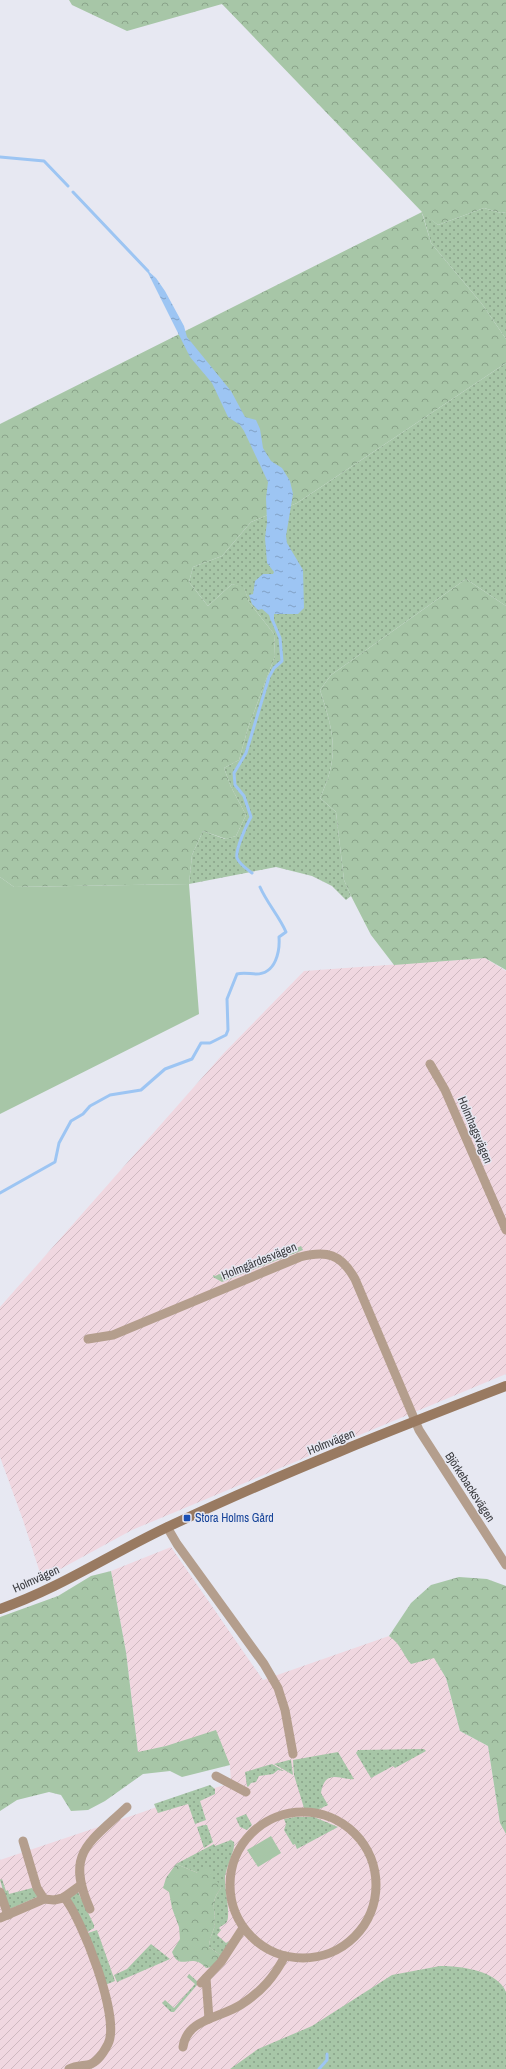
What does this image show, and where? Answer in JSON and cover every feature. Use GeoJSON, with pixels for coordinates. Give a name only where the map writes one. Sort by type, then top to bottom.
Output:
{"type":"FeatureCollection","features":[{"type":"Feature","properties":{"kind":"street","name":"Holmhagsvägen"},"geometry":{"type":"LineString","coordinates":[[430,1064],[445,1090],[506,1230]]}},
{"type":"Feature","properties":{"kind":"street","name":"Holmgärdesvägen"},"geometry":{"type":"LineString","coordinates":[[88,1339],[113,1335],[289,1260],[312,1254],[327,1254],[342,1261],[355,1279],[417,1420]]}},
{"type":"Feature","properties":{"kind":"street","name":"Holmvägen"},"geometry":{"type":"LineString","coordinates":[[0,1609],[70,1578],[167,1527],[417,1420],[506,1386]]}},
{"type":"Feature","properties":{"kind":"street","name":"Björkebacksvägen"},"geometry":{"type":"LineString","coordinates":[[417,1420],[419,1430],[506,1565]]}},
{"type":"Feature","properties":{"kind":"street"},"geometry":{"type":"LineString","coordinates":[[167,1527],[176,1544],[264,1664],[278,1688],[285,1710],[292,1754]]}},
{"type":"Feature","properties":{"kind":"street"},"geometry":{"type":"LineString","coordinates":[[216,1776],[246,1792]]}},
{"type":"Feature","properties":{"kind":"street"},"geometry":{"type":"LineString","coordinates":[[90,1909],[81,1885],[79,1864],[86,1848],[128,1807]]}},
{"type":"Feature","properties":{"kind":"street"},"geometry":{"type":"LineString","coordinates":[[293,1812],[314,1812],[325,1815],[345,1825],[354,1832],[367,1850],[375,1871],[376,1893],[370,1915],[349,1942],[329,1953],[307,1958],[285,1956],[259,1944],[244,1928],[233,1908],[230,1880],[232,1863],[236,1853],[249,1835],[268,1820],[293,1812]]}},
{"type":"Feature","properties":{"kind":"street"},"geometry":{"type":"LineString","coordinates":[[23,1841],[37,1888],[44,1899]]}},
{"type":"Feature","properties":{"kind":"street"},"geometry":{"type":"LineString","coordinates":[[0,1892],[4,1917],[44,1899],[54,1900],[64,1897],[81,1885]]}},
{"type":"Feature","properties":{"kind":"street"},"geometry":{"type":"LineString","coordinates":[[64,1897],[72,1907],[91,1949],[103,1987],[110,2023],[108,2044],[94,2062],[69,2069]]}},
{"type":"Feature","properties":{"kind":"street"},"geometry":{"type":"LineString","coordinates":[[209,2019],[203,1981],[221,1962],[244,1928]]}},
{"type":"Feature","properties":{"kind":"street"},"geometry":{"type":"LineString","coordinates":[[183,2047],[184,2037],[190,2031],[209,2019],[237,2008],[263,1988],[274,1977],[285,1956]]}},
{"type":"Feature","properties":{"kind":"shaded area"},"geometry":{"type":"Polygon","coordinates":[[[485,958],[506,971],[506,1374],[132,1530],[42,1579],[23,1520],[0,1457],[0,1307],[223,1054],[304,971],[485,958]]]}},
{"type":"Feature","properties":{"kind":"shaded area"},"geometry":{"type":"Polygon","coordinates":[[[171,1547],[263,1680],[389,1636],[399,1642],[407,1659],[434,1657],[446,1678],[460,1731],[488,1746],[500,1822],[506,1834],[506,2069],[0,2069],[0,1860],[185,1797],[231,1783],[230,1765],[166,1746],[138,1753],[126,1652],[111,1571],[171,1547]]]}},
{"type":"Feature","properties":{"kind":"green space"},"geometry":{"type":"Polygon","coordinates":[[[69,0],[506,0],[506,212],[501,213],[484,208],[438,225],[422,213],[431,243],[482,304],[506,339],[506,363],[297,503],[251,522],[222,556],[193,567],[189,582],[208,606],[232,584],[244,587],[249,602],[274,634],[275,656],[248,728],[239,760],[224,768],[231,787],[246,815],[236,836],[226,839],[203,831],[192,855],[189,884],[14,887],[0,877],[0,424],[422,212],[222,4],[127,31],[72,5],[69,0]]]}},
{"type":"Feature","properties":{"kind":"green space"},"geometry":{"type":"Polygon","coordinates":[[[484,208],[501,213],[506,212],[506,339],[482,304],[431,243],[422,212],[438,225],[484,208]]]}},
{"type":"Feature","properties":{"kind":"green space"},"geometry":{"type":"Polygon","coordinates":[[[506,363],[506,606],[466,579],[331,675],[320,690],[329,719],[333,744],[330,769],[320,798],[336,812],[344,880],[351,896],[346,900],[332,886],[312,876],[276,867],[189,884],[192,855],[203,831],[225,839],[236,836],[246,815],[231,787],[224,768],[239,760],[248,728],[275,656],[274,634],[249,602],[244,588],[232,584],[208,606],[189,582],[193,567],[222,556],[251,522],[297,503],[506,363]]]}},
{"type":"Feature","properties":{"kind":"green space"},"geometry":{"type":"Polygon","coordinates":[[[466,579],[506,606],[506,970],[485,958],[394,965],[371,935],[351,896],[344,880],[336,812],[320,798],[330,769],[333,744],[329,719],[320,690],[331,675],[466,579]]]}},
{"type":"Feature","properties":{"kind":"green space"},"geometry":{"type":"Polygon","coordinates":[[[0,877],[14,887],[189,884],[199,1014],[0,1114],[0,877]]]}},
{"type":"Feature","properties":{"kind":"green space"},"geometry":{"type":"Polygon","coordinates":[[[301,1246],[303,1250],[222,1282],[213,1277],[213,1275],[215,1276],[258,1258],[261,1263],[301,1246]]]}},
{"type":"Feature","properties":{"kind":"green space"},"geometry":{"type":"Polygon","coordinates":[[[111,1571],[126,1652],[138,1752],[166,1746],[216,1730],[230,1765],[182,1777],[170,1771],[143,1774],[105,1801],[88,1810],[71,1811],[61,1795],[49,1792],[17,1800],[0,1811],[0,1617],[58,1596],[91,1576],[111,1571]]]}},
{"type":"Feature","properties":{"kind":"green space"},"geometry":{"type":"Polygon","coordinates":[[[459,1577],[487,1579],[506,1586],[506,1834],[500,1823],[488,1746],[460,1731],[446,1678],[434,1658],[411,1664],[397,1643],[389,1636],[411,1603],[431,1585],[459,1577]]]}},
{"type":"Feature","properties":{"kind":"green space"},"geometry":{"type":"Polygon","coordinates":[[[424,1749],[426,1751],[395,1768],[393,1766],[371,1778],[356,1753],[358,1750],[424,1749]]]}},
{"type":"Feature","properties":{"kind":"green space"},"geometry":{"type":"Polygon","coordinates":[[[338,1752],[354,1779],[334,1777],[326,1780],[321,1793],[328,1805],[317,1810],[304,1808],[294,1775],[293,1760],[338,1752]]]}},
{"type":"Feature","properties":{"kind":"green space"},"geometry":{"type":"Polygon","coordinates":[[[289,1760],[291,1760],[293,1775],[274,1764],[289,1760]]]}},
{"type":"Feature","properties":{"kind":"green space"},"geometry":{"type":"Polygon","coordinates":[[[272,1764],[284,1771],[278,1770],[273,1774],[259,1776],[256,1782],[251,1783],[248,1787],[247,1786],[245,1772],[272,1764]]]}},
{"type":"Feature","properties":{"kind":"green space"},"geometry":{"type":"Polygon","coordinates":[[[210,1785],[215,1789],[215,1794],[200,1801],[206,1820],[195,1824],[188,1804],[158,1813],[154,1804],[210,1785]]]}},
{"type":"Feature","properties":{"kind":"green space"},"geometry":{"type":"Polygon","coordinates":[[[246,1814],[252,1825],[247,1830],[240,1827],[236,1818],[246,1814]]]}},
{"type":"Feature","properties":{"kind":"green space"},"geometry":{"type":"Polygon","coordinates":[[[295,1817],[314,1817],[338,1827],[297,1849],[284,1830],[286,1824],[284,1819],[295,1817]]]}},
{"type":"Feature","properties":{"kind":"green space"},"geometry":{"type":"Polygon","coordinates":[[[207,1825],[213,1842],[204,1848],[197,1827],[207,1825]]]}},
{"type":"Feature","properties":{"kind":"green space"},"geometry":{"type":"Polygon","coordinates":[[[271,1836],[281,1853],[258,1867],[247,1850],[271,1836]]]}},
{"type":"Feature","properties":{"kind":"green space"},"geometry":{"type":"Polygon","coordinates":[[[231,1840],[234,1842],[234,1845],[225,1877],[228,1920],[219,1928],[221,1930],[217,1935],[226,1943],[229,1941],[222,1956],[209,1947],[215,1925],[214,1901],[221,1888],[198,1873],[176,1864],[214,1844],[215,1846],[231,1840]]]}},
{"type":"Feature","properties":{"kind":"green space"},"geometry":{"type":"Polygon","coordinates":[[[176,1864],[198,1873],[207,1866],[212,1871],[210,1877],[218,1882],[221,1888],[214,1901],[215,1925],[209,1947],[222,1956],[212,1967],[206,1968],[201,1963],[195,1961],[179,1961],[175,1958],[172,1952],[180,1939],[179,1927],[172,1908],[169,1892],[163,1888],[166,1878],[176,1864]]]}},
{"type":"Feature","properties":{"kind":"green space"},"geometry":{"type":"Polygon","coordinates":[[[2,1879],[6,1891],[8,1890],[9,1894],[32,1888],[39,1896],[10,1909],[8,1907],[0,1880],[2,1879]]]}},
{"type":"Feature","properties":{"kind":"green space"},"geometry":{"type":"Polygon","coordinates":[[[78,1892],[94,1925],[94,1928],[87,1932],[70,1900],[70,1895],[78,1892]]]}},
{"type":"Feature","properties":{"kind":"green space"},"geometry":{"type":"Polygon","coordinates":[[[97,1930],[115,1981],[105,1985],[88,1933],[97,1930]]]}},
{"type":"Feature","properties":{"kind":"green space"},"geometry":{"type":"Polygon","coordinates":[[[151,1944],[170,1959],[117,1982],[114,1975],[127,1969],[151,1944]]]}},
{"type":"Feature","properties":{"kind":"green space"},"geometry":{"type":"Polygon","coordinates":[[[440,1966],[467,1968],[486,1974],[495,1979],[506,1992],[506,2069],[230,2069],[258,2049],[312,2026],[392,1975],[440,1966]]]}},
{"type":"Feature","properties":{"kind":"green space"},"geometry":{"type":"Polygon","coordinates":[[[189,1974],[198,1982],[197,1985],[174,2012],[171,2012],[162,2003],[165,2000],[174,2008],[195,1984],[187,1977],[189,1974]]]}},
{"type":"Feature","properties":{"kind":"water"},"geometry":{"type":"Polygon","coordinates":[[[146,269],[156,278],[165,291],[184,326],[187,337],[231,391],[245,417],[256,420],[260,429],[263,448],[271,461],[282,468],[290,481],[293,494],[286,536],[287,543],[303,570],[304,608],[298,614],[274,614],[274,621],[271,621],[269,615],[262,609],[258,610],[252,604],[249,595],[253,594],[255,581],[263,574],[273,574],[274,572],[267,563],[265,538],[268,482],[244,431],[240,425],[228,417],[212,383],[190,357],[146,269]]]}},
{"type":"Feature","properties":{"kind":"waterway"},"geometry":{"type":"LineString","coordinates":[[0,157],[44,161],[68,186]]}},
{"type":"Feature","properties":{"kind":"waterway"},"geometry":{"type":"LineString","coordinates":[[73,192],[148,271]]}},
{"type":"Feature","properties":{"kind":"waterway"},"geometry":{"type":"LineString","coordinates":[[252,873],[242,865],[237,858],[239,843],[251,817],[244,796],[235,785],[234,773],[246,753],[269,677],[274,668],[282,661],[280,638],[272,619]]}},
{"type":"Feature","properties":{"kind":"waterway"},"geometry":{"type":"LineString","coordinates":[[0,1193],[55,1162],[59,1143],[71,1121],[83,1114],[90,1106],[110,1095],[141,1090],[165,1069],[192,1059],[201,1043],[210,1043],[226,1035],[228,1030],[227,999],[237,974],[256,974],[263,973],[268,970],[275,961],[279,949],[279,937],[286,932],[260,887]]}},
{"type":"Feature","properties":{"kind":"waterway"},"geometry":{"type":"LineString","coordinates":[[319,2069],[327,2060],[327,2054]]}},
{"type":"Feature","properties":{"kind":"place","name":"Stora Holms Gård"},"geometry":{"type":"Point","coordinates":[187,1518]}}]}
